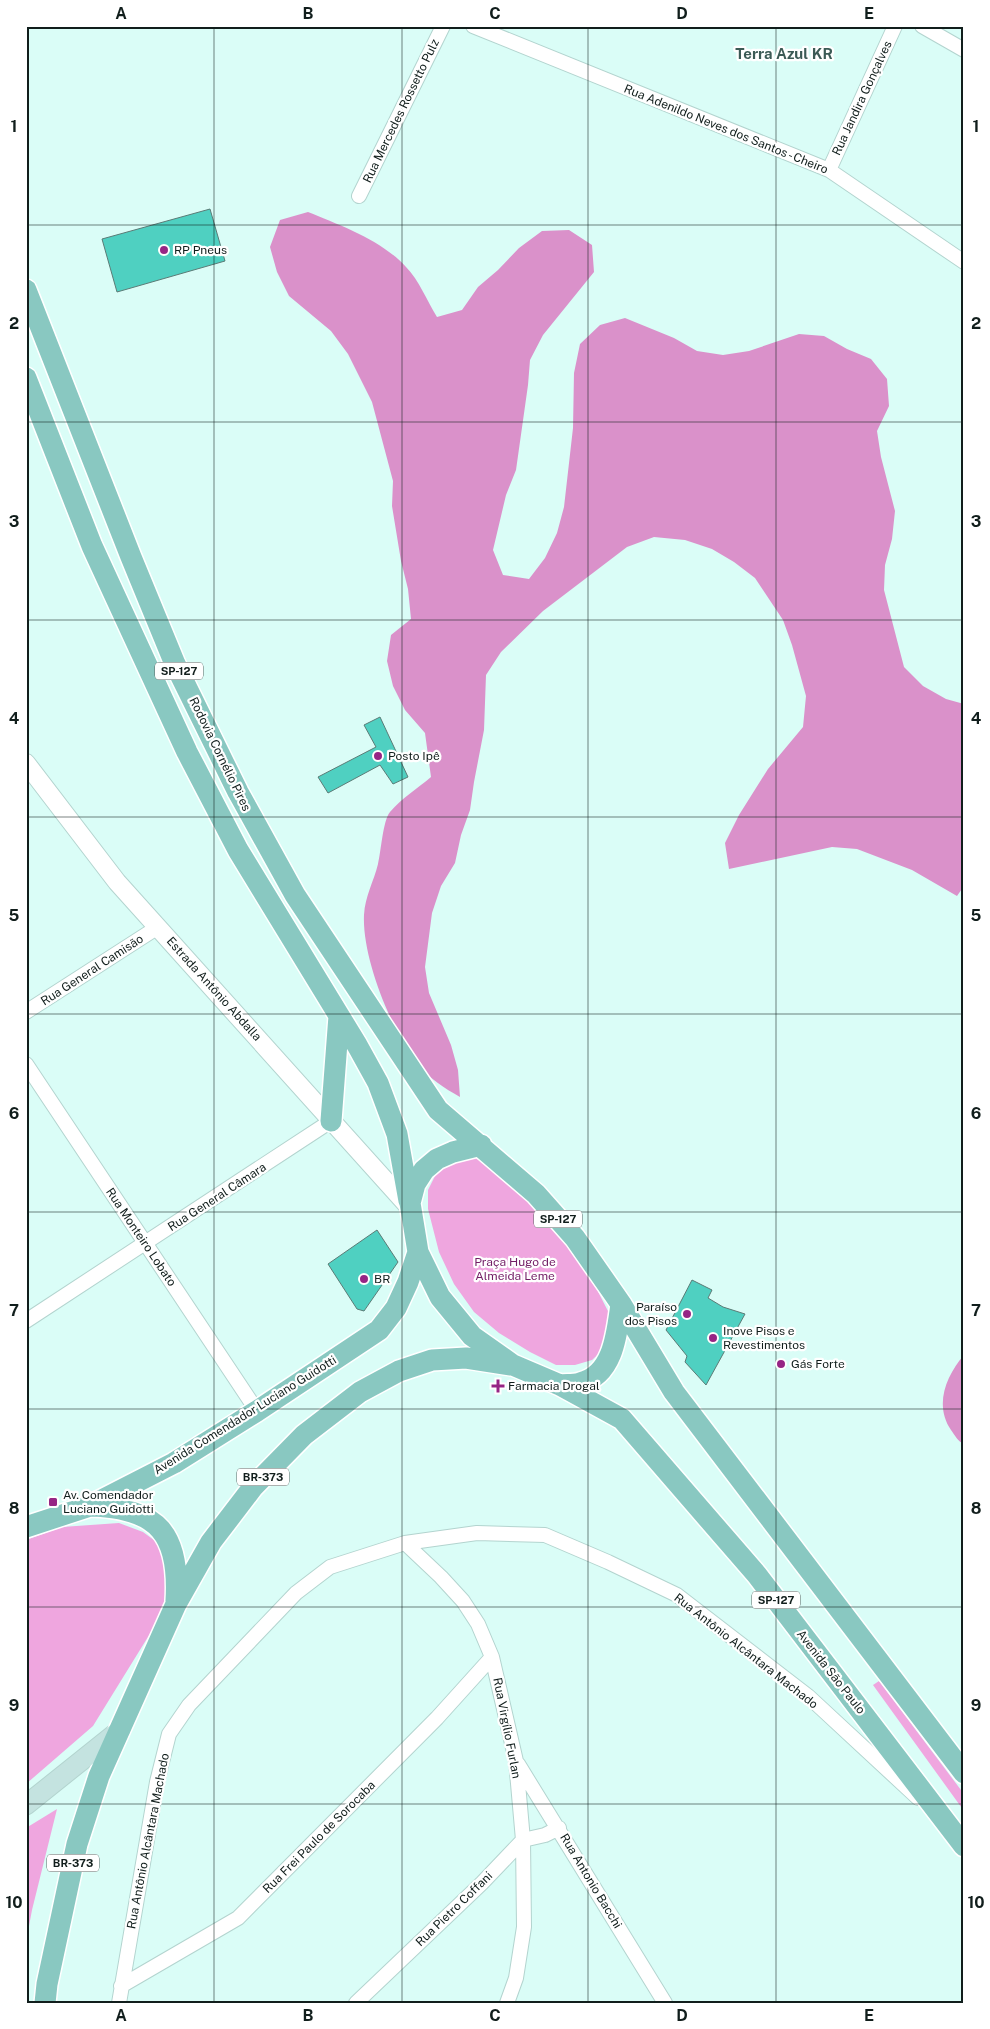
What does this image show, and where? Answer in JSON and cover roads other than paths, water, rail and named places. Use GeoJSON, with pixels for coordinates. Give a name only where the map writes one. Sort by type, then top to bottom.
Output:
{"type":"FeatureCollection","features":[{"type":"Feature","properties":{"kind":"main road","name":"Rodovia Cornélio Pires"},"geometry":{"type":"LineString","coordinates":[[26,290],[112,512],[171,655],[238,792],[295,895],[438,1110],[481,1146]]}},
{"type":"Feature","properties":{"kind":"main road","name":"SP-127"},"geometry":{"type":"LineString","coordinates":[[26,378],[92,546],[188,752],[238,850],[378,1083],[397,1134],[418,1252],[440,1297],[472,1336],[513,1365],[560,1384],[581,1383],[598,1374],[611,1356],[616,1340],[621,1304]]}},
{"type":"Feature","properties":{"kind":"main road"},"geometry":{"type":"LineString","coordinates":[[331,1121],[339,1016]]}},
{"type":"Feature","properties":{"kind":"main road","name":"SP-127"},"geometry":{"type":"LineString","coordinates":[[410,1206],[414,1184],[424,1170],[437,1159],[453,1152],[481,1146],[536,1194],[575,1238],[621,1304],[674,1392],[964,1773]]}},
{"type":"Feature","properties":{"kind":"main road","name":"Avenida Comendador Luciano Guidotti"},"geometry":{"type":"LineString","coordinates":[[26,1527],[90,1506],[174,1463],[380,1330],[396,1308],[408,1282],[418,1252]]}},
{"type":"Feature","properties":{"kind":"main road","name":"BR-373"},"geometry":{"type":"LineString","coordinates":[[45,2003],[47,1984],[77,1844],[99,1776],[176,1604],[211,1542],[253,1488],[304,1435],[360,1392],[398,1371],[432,1360],[466,1358],[513,1365]]}},
{"type":"Feature","properties":{"kind":"main road","name":"Avenida São Paulo"},"geometry":{"type":"LineString","coordinates":[[560,1384],[622,1419],[640,1439],[757,1575],[964,1846]]}},
{"type":"Feature","properties":{"kind":"main road"},"geometry":{"type":"LineString","coordinates":[[90,1506],[118,1508],[142,1516],[152,1521],[167,1537],[175,1556],[178,1576],[176,1604]]}},
{"type":"Feature","properties":{"kind":"main road"},"geometry":{"type":"LineString","coordinates":[[26,1805],[121,1729]]}},
{"type":"Feature","properties":{"kind":"street","name":"Rua Mercedes Rossetto Pulz"},"geometry":{"type":"LineString","coordinates":[[360,196],[444,26]]}},
{"type":"Feature","properties":{"kind":"street","name":"Rua Adenildo Neves dos Santos - Cheiro"},"geometry":{"type":"LineString","coordinates":[[472,26],[829,170],[964,262]]}},
{"type":"Feature","properties":{"kind":"street","name":"Rua Jandira Gonçalves"},"geometry":{"type":"LineString","coordinates":[[829,170],[895,26]]}},
{"type":"Feature","properties":{"kind":"street"},"geometry":{"type":"LineString","coordinates":[[922,26],[964,50]]}},
{"type":"Feature","properties":{"kind":"street","name":"Estrada Antônio Abdalla"},"geometry":{"type":"LineString","coordinates":[[26,762],[117,882],[331,1121],[410,1206]]}},
{"type":"Feature","properties":{"kind":"street","name":"Rua General Camisão"},"geometry":{"type":"LineString","coordinates":[[26,1012],[158,927]]}},
{"type":"Feature","properties":{"kind":"street","name":"Rua Monteiro Lobato"},"geometry":{"type":"LineString","coordinates":[[26,1064],[257,1411]]}},
{"type":"Feature","properties":{"kind":"street","name":"Rua General Câmara"},"geometry":{"type":"LineString","coordinates":[[26,1321],[331,1121]]}},
{"type":"Feature","properties":{"kind":"street","name":"Rua Antônio Alcântara Machado"},"geometry":{"type":"LineString","coordinates":[[120,2003],[121,1986],[157,1782],[169,1734],[189,1705],[296,1594],[330,1567],[405,1543],[477,1533],[545,1535],[677,1595],[808,1696],[949,1827]]}},
{"type":"Feature","properties":{"kind":"street","name":"Rua Virgílio Furlan"},"geometry":{"type":"LineString","coordinates":[[405,1543],[463,1601],[478,1624],[492,1657],[516,1761],[523,1840],[524,1927],[516,1978],[507,2003]]}},
{"type":"Feature","properties":{"kind":"street","name":"Rua Frei Paulo de Sorocaba"},"geometry":{"type":"LineString","coordinates":[[121,1986],[238,1918],[437,1718],[492,1657]]}},
{"type":"Feature","properties":{"kind":"street","name":"Rua Antonio Bacchi"},"geometry":{"type":"LineString","coordinates":[[516,1761],[665,2003]]}},
{"type":"Feature","properties":{"kind":"street"},"geometry":{"type":"LineString","coordinates":[[523,1840],[559,1828]]}},
{"type":"Feature","properties":{"kind":"street","name":"Rua Pietro Coffani"},"geometry":{"type":"LineString","coordinates":[[356,2003],[482,1884],[523,1840]]}},
{"type":"Feature","properties":{"kind":"place","name":"RP Pneus"},"geometry":{"type":"Point","coordinates":[164,250]}},
{"type":"Feature","properties":{"kind":"place","name":"Posto Ipê"},"geometry":{"type":"Point","coordinates":[378,756]}},
{"type":"Feature","properties":{"kind":"place","name":"BR"},"geometry":{"type":"Point","coordinates":[364,1279]}},
{"type":"Feature","properties":{"kind":"place","name":"Paraíso dos Pisos"},"geometry":{"type":"Point","coordinates":[687,1314]}},
{"type":"Feature","properties":{"kind":"place","name":"Inove Pisos e Revestimentos"},"geometry":{"type":"Point","coordinates":[713,1338]}},
{"type":"Feature","properties":{"kind":"place","name":"Gás Forte"},"geometry":{"type":"Point","coordinates":[781,1364]}},
{"type":"Feature","properties":{"kind":"place","name":"Farmacia Drogal"},"geometry":{"type":"Point","coordinates":[498,1386]}},
{"type":"Feature","properties":{"kind":"place","name":"Av. Comendador Luciano Guidotti"},"geometry":{"type":"Point","coordinates":[53,1502]}},
{"type":"Feature","properties":{"kind":"district","name":"Terra Azul KR"},"geometry":{"type":"Point","coordinates":[784,54]}},
{"type":"Feature","properties":{"kind":"park label","name":"Praça Hugo de Almeida Leme"},"geometry":{"type":"Point","coordinates":[515,1269]}}]}
